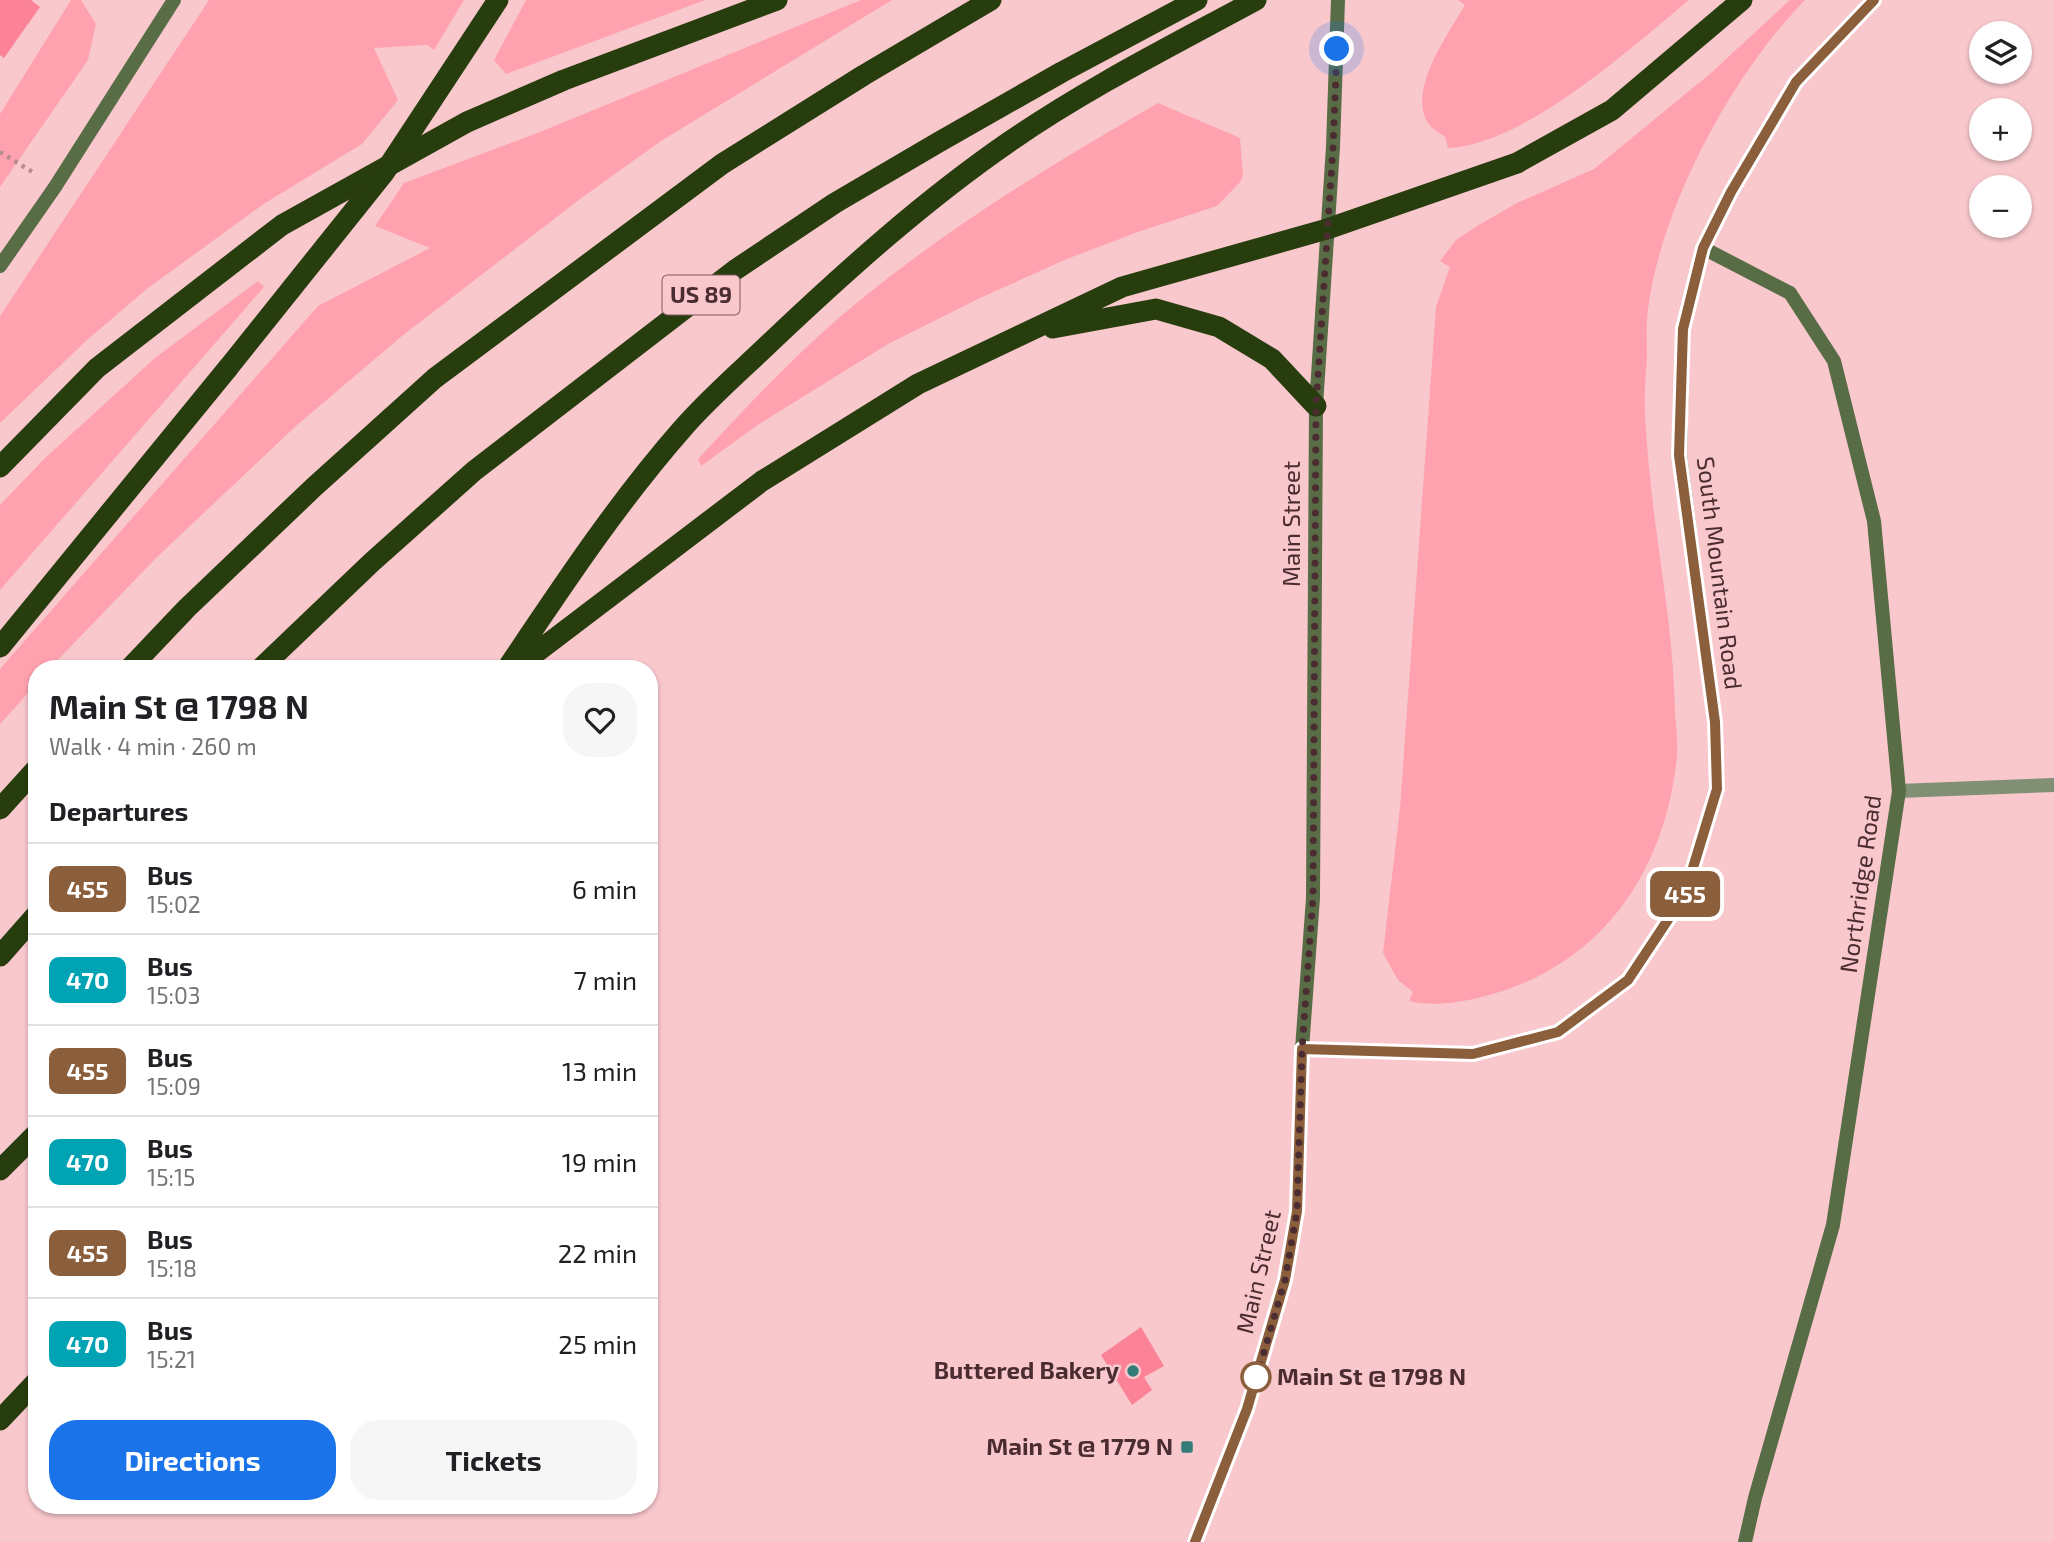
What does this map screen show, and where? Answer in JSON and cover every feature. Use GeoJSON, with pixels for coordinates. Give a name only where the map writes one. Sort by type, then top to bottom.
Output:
{"type":"FeatureCollection","features":[{"type":"Feature","properties":{"kind":"highway"},"geometry":{"type":"LineString","coordinates":[[0,647],[384,173],[498,0]]}},
{"type":"Feature","properties":{"kind":"highway"},"geometry":{"type":"LineString","coordinates":[[0,467],[97,368],[282,225],[467,122],[564,80],[778,0]]}},
{"type":"Feature","properties":{"kind":"highway"},"geometry":{"type":"LineString","coordinates":[[138,660],[187,608],[314,487],[435,378],[722,164],[991,0]]}},
{"type":"Feature","properties":{"kind":"highway","name":"US 89"},"geometry":{"type":"LineString","coordinates":[[269,660],[372,562],[474,471],[735,270],[835,203],[927,149],[1062,72],[1197,0]]}},
{"type":"Feature","properties":{"kind":"highway"},"geometry":{"type":"LineString","coordinates":[[512,660],[625,500],[684,427],[871,249],[1009,142],[1077,98],[1256,0]]}},
{"type":"Feature","properties":{"kind":"highway"},"geometry":{"type":"LineString","coordinates":[[527,660],[762,481],[918,384],[1122,287],[1327,229],[1517,163],[1612,110],[1742,0]]}},
{"type":"Feature","properties":{"kind":"highway"},"geometry":{"type":"LineString","coordinates":[[1027,332],[1156,309],[1219,327],[1272,359],[1316,406]]}},
{"type":"Feature","properties":{"kind":"highway"},"geometry":{"type":"LineString","coordinates":[[0,809],[28,778]]}},
{"type":"Feature","properties":{"kind":"highway"},"geometry":{"type":"LineString","coordinates":[[0,957],[28,924]]}},
{"type":"Feature","properties":{"kind":"highway"},"geometry":{"type":"LineString","coordinates":[[0,1180],[7,1164],[28,1142]]}},
{"type":"Feature","properties":{"kind":"highway"},"geometry":{"type":"LineString","coordinates":[[0,1420],[28,1390]]}},
{"type":"Feature","properties":{"kind":"street"},"geometry":{"type":"LineString","coordinates":[[0,266],[55,187],[173,0]]}},
{"type":"Feature","properties":{"kind":"street","name":"Main Street"},"geometry":{"type":"LineString","coordinates":[[1195,1542],[1247,1409],[1285,1280],[1297,1211],[1302,1049],[1313,898],[1316,406],[1333,147],[1338,0]]}},
{"type":"Feature","properties":{"kind":"street","name":"South Mountain Road"},"geometry":{"type":"LineString","coordinates":[[1302,1049],[1473,1054],[1558,1032],[1628,980],[1685,894],[1717,789],[1715,722],[1679,455],[1683,329],[1703,248],[1731,192],[1796,82],[1874,0]]}},
{"type":"Feature","properties":{"kind":"street","name":"Northridge Road"},"geometry":{"type":"LineString","coordinates":[[1703,248],[1790,293],[1834,361],[1874,521],[1899,791],[1833,1225],[1755,1498],[1745,1542]]}},
{"type":"Feature","properties":{"kind":"street"},"geometry":{"type":"LineString","coordinates":[[1899,791],[2054,785]]}},
{"type":"Feature","properties":{"kind":"path"},"geometry":{"type":"LineString","coordinates":[[0,152],[55,187]]}},
{"type":"Feature","properties":{"kind":"shaded area"},"geometry":{"type":"Polygon","coordinates":[[[71,0],[81,0],[96,24],[88,60],[0,187],[0,114],[71,0]]]}},
{"type":"Feature","properties":{"kind":"shaded area"},"geometry":{"type":"Polygon","coordinates":[[[209,0],[464,0],[434,50],[427,45],[374,48],[398,100],[362,144],[265,203],[148,288],[88,339],[0,423],[0,316],[209,0]]]}},
{"type":"Feature","properties":{"kind":"shaded area"},"geometry":{"type":"Polygon","coordinates":[[[526,0],[705,0],[506,74],[494,60],[526,0]]]}},
{"type":"Feature","properties":{"kind":"shaded area"},"geometry":{"type":"Polygon","coordinates":[[[861,0],[892,0],[661,141],[580,199],[402,336],[297,425],[156,558],[58,660],[28,660],[28,693],[0,724],[0,669],[318,306],[430,248],[375,226],[404,183],[540,132],[861,0]]]}},
{"type":"Feature","properties":{"kind":"shaded area"},"geometry":{"type":"Polygon","coordinates":[[[1458,0],[1689,0],[1607,67],[1542,113],[1478,143],[1448,148],[1445,137],[1428,123],[1423,110],[1423,95],[1432,63],[1465,5],[1458,0]]]}},
{"type":"Feature","properties":{"kind":"shaded area"},"geometry":{"type":"Polygon","coordinates":[[[1790,0],[1805,0],[1778,30],[1727,103],[1684,185],[1656,269],[1648,309],[1646,438],[1671,641],[1677,745],[1672,789],[1653,851],[1622,907],[1601,931],[1548,971],[1517,986],[1481,997],[1443,1003],[1409,1001],[1413,992],[1398,980],[1383,953],[1400,808],[1436,307],[1450,267],[1440,261],[1456,240],[1477,226],[1517,203],[1594,169],[1711,73],[1790,0]]]}},
{"type":"Feature","properties":{"kind":"shaded area"},"geometry":{"type":"Polygon","coordinates":[[[1158,103],[1240,138],[1243,176],[1217,206],[1067,259],[888,344],[759,424],[701,466],[698,459],[759,394],[824,331],[869,293],[903,266],[1010,192],[1158,103]]]}},
{"type":"Feature","properties":{"kind":"shaded area"},"geometry":{"type":"Polygon","coordinates":[[[258,281],[264,287],[0,590],[0,505],[44,459],[155,358],[258,281]]]}},
{"type":"Feature","properties":{"kind":"building"},"geometry":{"type":"Polygon","coordinates":[[[0,0],[31,0],[40,7],[4,58],[0,55],[0,0]]]}},
{"type":"Feature","properties":{"kind":"building","name":"Buttered Bakery"},"geometry":{"type":"Polygon","coordinates":[[[1141,1327],[1164,1366],[1144,1377],[1152,1390],[1132,1405],[1101,1355],[1141,1327]]]}},
{"type":"Feature","properties":{"kind":"bus line","name":"455"},"geometry":{"type":"LineString","coordinates":[[1195,1542],[1247,1409],[1285,1280],[1297,1211],[1302,1049],[1473,1054],[1558,1032],[1628,980],[1685,894],[1717,789],[1715,722],[1679,455],[1683,329],[1703,248],[1731,192],[1796,82],[1874,0]]}},
{"type":"Feature","properties":{"kind":"place","name":"Buttered Bakery"},"geometry":{"type":"Point","coordinates":[1133,1371]}},
{"type":"Feature","properties":{"kind":"place","name":"Main St @ 1798 N"},"geometry":{"type":"Point","coordinates":[1256,1377]}},
{"type":"Feature","properties":{"kind":"place","name":"Main St @ 1779 N"},"geometry":{"type":"Point","coordinates":[1187,1447]}},
{"type":"Feature","properties":{"kind":"route"},"geometry":{"type":"LineString","coordinates":[[1256,1377],[1255,1383],[1285,1280],[1297,1211],[1302,1049],[1313,898],[1316,406],[1337,49]]}}]}
